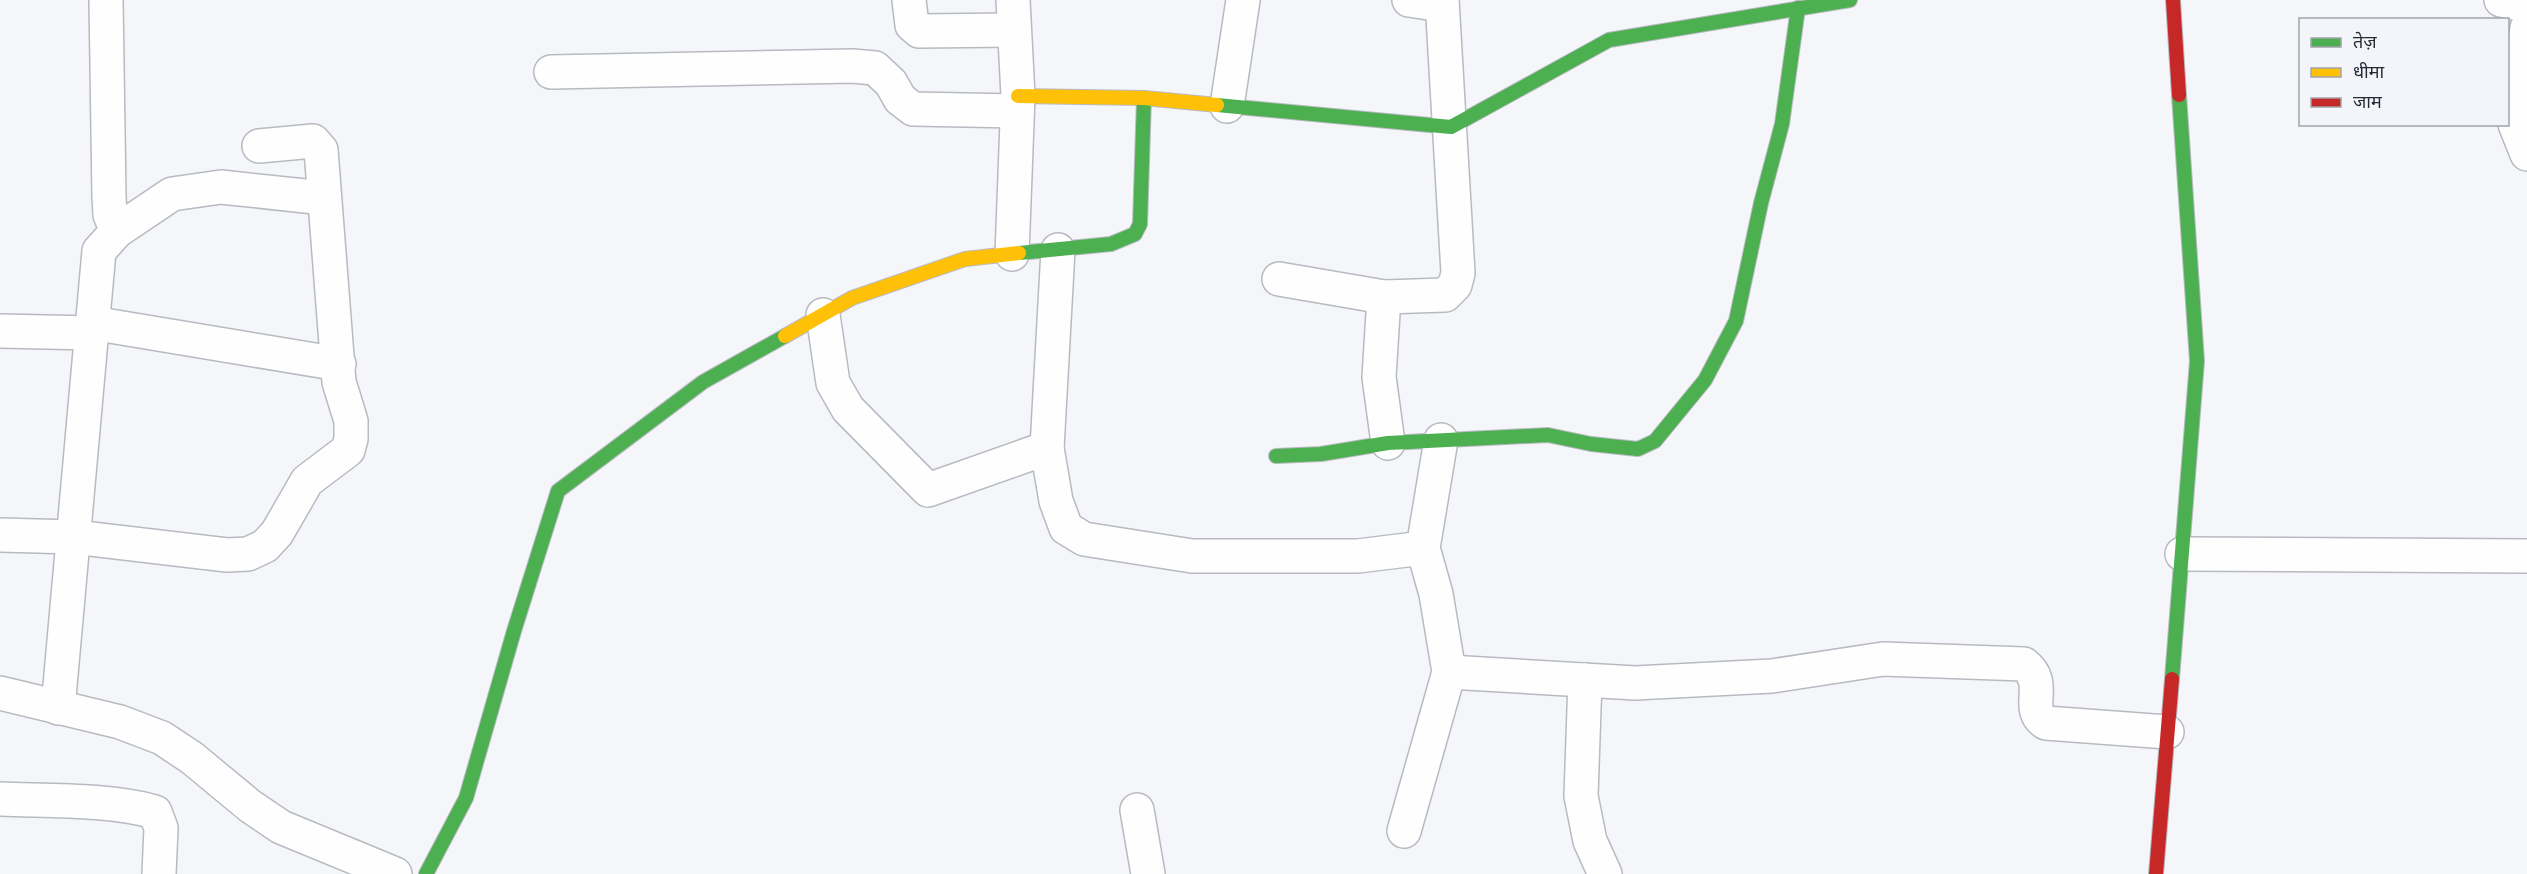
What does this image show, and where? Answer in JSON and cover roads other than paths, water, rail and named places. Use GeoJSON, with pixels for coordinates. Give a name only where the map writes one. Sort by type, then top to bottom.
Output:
{"type":"FeatureCollection","features":[{"type":"Feature","properties":{"kind":"street"},"geometry":{"type":"LineString","coordinates":[[106,0],[109,197],[110,215],[117,231]]}},
{"type":"Feature","properties":{"kind":"street"},"geometry":{"type":"LineString","coordinates":[[909,0],[912,25],[919,31],[1014,15],[1018,104],[1012,254]]}},
{"type":"Feature","properties":{"kind":"street"},"geometry":{"type":"LineString","coordinates":[[1227,106],[1244,0]]}},
{"type":"Feature","properties":{"kind":"street"},"geometry":{"type":"LineString","coordinates":[[1279,279],[1384,297],[1445,295],[1455,285],[1458,273],[1442,2],[1409,0]]}},
{"type":"Feature","properties":{"kind":"street"},"geometry":{"type":"LineString","coordinates":[[551,72],[852,66],[875,68],[891,83],[900,99],[913,109],[1144,98],[1451,127],[1609,40],[1808,5],[1850,0]]}},
{"type":"Feature","properties":{"kind":"street"},"geometry":{"type":"LineString","coordinates":[[2156,874],[2197,361],[2173,0]]}},
{"type":"Feature","properties":{"kind":"street"},"geometry":{"type":"LineString","coordinates":[[2501,0],[2527,6]]}},
{"type":"Feature","properties":{"kind":"street"},"geometry":{"type":"LineString","coordinates":[[1276,456],[1321,454],[1388,443],[1548,435],[1591,444],[1638,449],[1655,441],[1705,380],[1736,321],[1761,203],[1782,124],[1808,5]]}},
{"type":"Feature","properties":{"kind":"street"},"geometry":{"type":"LineString","coordinates":[[2527,28],[2515,116],[2518,135],[2527,154]]}},
{"type":"Feature","properties":{"kind":"street"},"geometry":{"type":"LineString","coordinates":[[426,874],[466,798],[514,631],[558,491],[703,382],[852,298],[965,259],[1111,244],[1135,234],[1140,224],[1144,98]]}},
{"type":"Feature","properties":{"kind":"street"},"geometry":{"type":"LineString","coordinates":[[0,535],[74,537],[227,555],[248,554],[265,546],[277,533],[307,481],[348,450],[351,439],[351,421],[339,382],[321,150],[313,141],[259,146]]}},
{"type":"Feature","properties":{"kind":"street"},"geometry":{"type":"LineString","coordinates":[[58,708],[99,252],[117,231],[172,194],[221,187],[324,198]]}},
{"type":"Feature","properties":{"kind":"street"},"geometry":{"type":"LineString","coordinates":[[1058,250],[1047,448],[1056,501],[1066,528],[1084,539],[1203,556],[1358,556],[1423,548]]}},
{"type":"Feature","properties":{"kind":"street"},"geometry":{"type":"LineString","coordinates":[[1384,297],[1379,377],[1388,443]]}},
{"type":"Feature","properties":{"kind":"street"},"geometry":{"type":"LineString","coordinates":[[823,315],[833,383],[848,409],[928,490],[1047,448]]}},
{"type":"Feature","properties":{"kind":"street"},"geometry":{"type":"LineString","coordinates":[[0,330],[92,328],[339,364]]}},
{"type":"Feature","properties":{"kind":"street"},"geometry":{"type":"LineString","coordinates":[[1404,831],[1449,672],[1436,594],[1423,548],[1441,440]]}},
{"type":"Feature","properties":{"kind":"street"},"geometry":{"type":"LineString","coordinates":[[2182,554],[2527,556]]}},
{"type":"Feature","properties":{"kind":"street"},"geometry":{"type":"LineString","coordinates":[[1449,672],[1635,683],[1772,676],[1882,659],[2024,664],[2032,671],[2036,679],[2036,711],[2038,718],[2046,723],[2167,732]]}},
{"type":"Feature","properties":{"kind":"street"},"geometry":{"type":"LineString","coordinates":[[1585,680],[1581,796],[1590,841],[1605,874]]}},
{"type":"Feature","properties":{"kind":"street"},"geometry":{"type":"LineString","coordinates":[[0,693],[120,722],[162,738],[192,758],[250,806],[281,827],[394,874]]}},
{"type":"Feature","properties":{"kind":"street"},"geometry":{"type":"LineString","coordinates":[[0,799],[91,804],[155,812],[161,828],[159,874]]}},
{"type":"Feature","properties":{"kind":"street"},"geometry":{"type":"LineString","coordinates":[[1137,810],[1148,874]]}}]}
